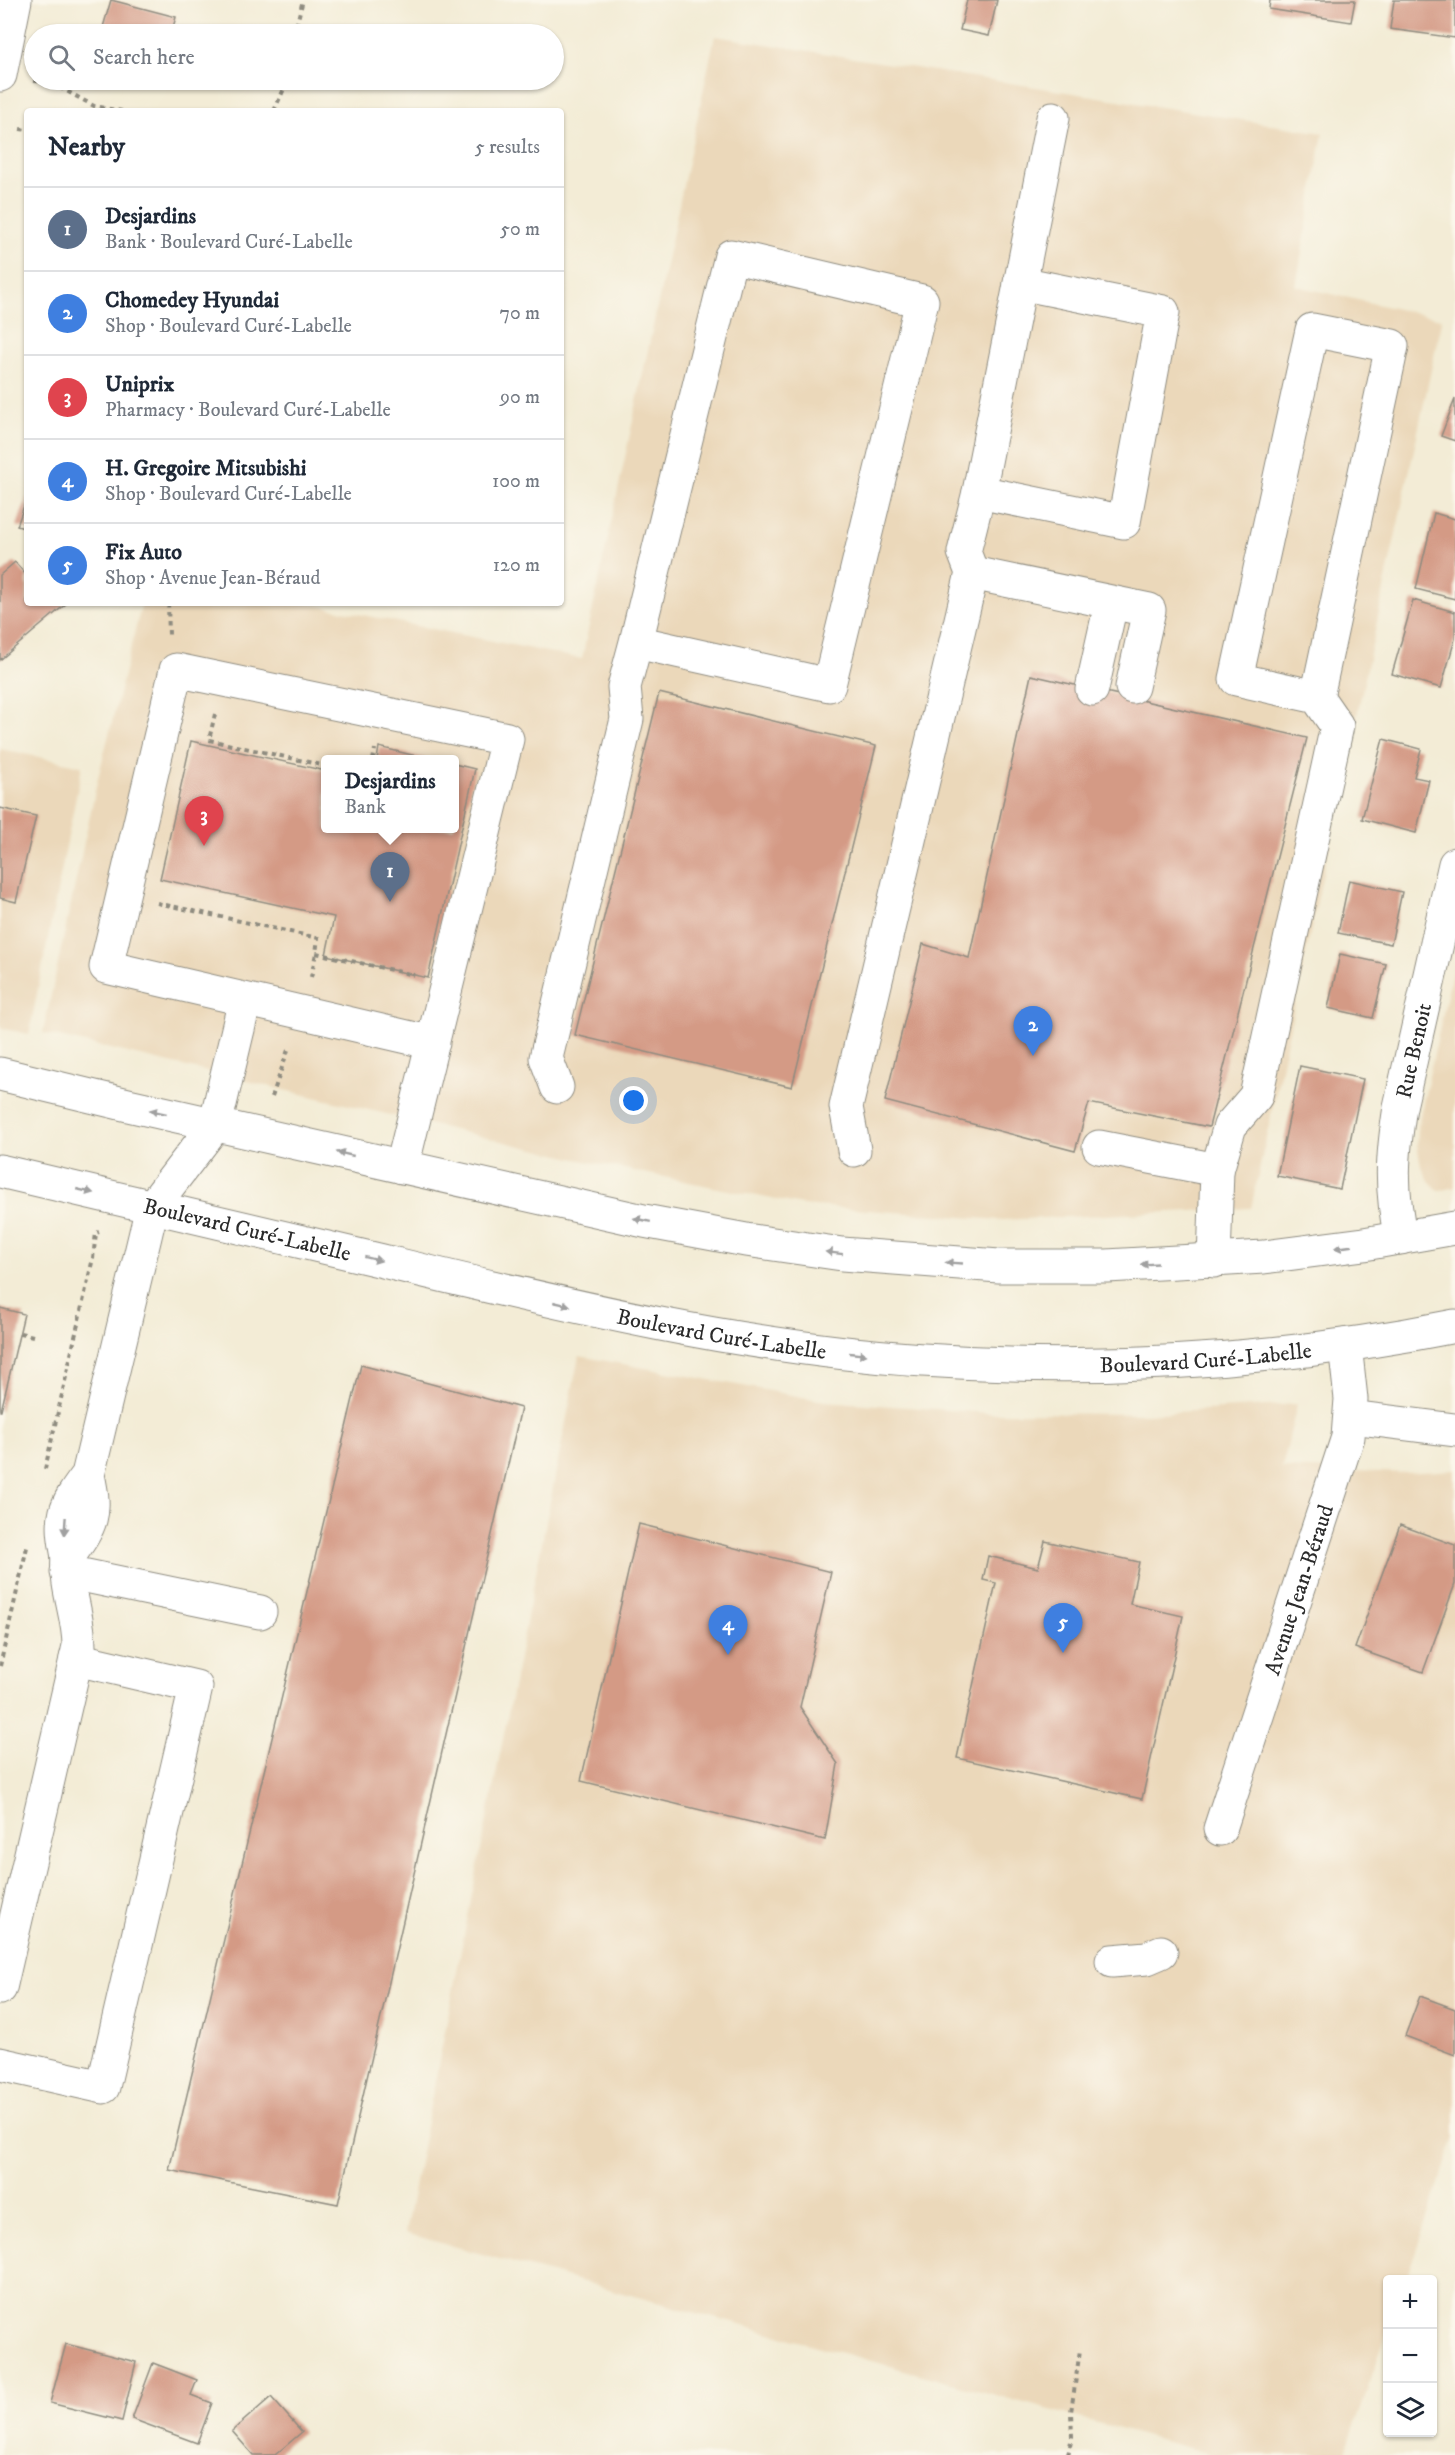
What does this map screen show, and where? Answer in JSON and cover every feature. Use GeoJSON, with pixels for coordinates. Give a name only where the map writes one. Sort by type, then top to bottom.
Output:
{"type":"FeatureCollection","features":[{"type":"Feature","properties":{"kind":"main road"},"geometry":{"type":"LineString","coordinates":[[15,0],[15,78]]}},
{"type":"Feature","properties":{"kind":"main road"},"geometry":{"type":"LineString","coordinates":[[854,1150],[846,1107],[972,573],[964,552],[979,492],[1053,118]]}},
{"type":"Feature","properties":{"kind":"main road"},"geometry":{"type":"LineString","coordinates":[[556,1087],[546,1058],[627,719],[624,687],[731,256],[922,301],[829,685],[636,642]]}},
{"type":"Feature","properties":{"kind":"main road"},"geometry":{"type":"LineString","coordinates":[[979,492],[1124,522],[1163,312],[1020,283]]}},
{"type":"Feature","properties":{"kind":"main road"},"geometry":{"type":"LineString","coordinates":[[1214,1261],[1217,1170],[1230,1126],[1256,1096],[1337,726],[1317,698],[1236,679],[1312,330],[1392,346],[1317,698]]}},
{"type":"Feature","properties":{"kind":"main road"},"geometry":{"type":"LineString","coordinates":[[972,573],[1111,604],[1149,610],[1132,687]]}},
{"type":"Feature","properties":{"kind":"main road"},"geometry":{"type":"LineString","coordinates":[[1092,689],[1111,604]]}},
{"type":"Feature","properties":{"kind":"main road"},"geometry":{"type":"LineString","coordinates":[[402,1167],[433,1042],[507,739],[176,670],[106,968],[433,1042]]}},
{"type":"Feature","properties":{"kind":"main road","name":"Rue Benoit"},"geometry":{"type":"LineString","coordinates":[[1401,1238],[1394,1203],[1392,1172],[1394,1144],[1402,1096],[1455,864]]}},
{"type":"Feature","properties":{"kind":"main road"},"geometry":{"type":"LineString","coordinates":[[0,1988],[76,1659],[79,1631],[67,1584],[68,1564],[63,1528],[69,1500],[88,1474],[152,1207],[215,1125],[245,1000]]}},
{"type":"Feature","properties":{"kind":"main road"},"geometry":{"type":"LineString","coordinates":[[0,1074],[215,1125],[644,1221],[746,1240],[842,1254],[948,1263],[1053,1267],[1214,1261],[1307,1252],[1455,1228]]}},
{"type":"Feature","properties":{"kind":"main road"},"geometry":{"type":"LineString","coordinates":[[1099,1147],[1217,1170]]}},
{"type":"Feature","properties":{"kind":"main road","name":"Boulevard Curé-Labelle"},"geometry":{"type":"LineString","coordinates":[[0,1171],[577,1307],[685,1330],[812,1349],[922,1360],[1077,1364],[1197,1360],[1346,1345],[1455,1326]]}},
{"type":"Feature","properties":{"kind":"main road","name":"Avenue Jean-Béraud"},"geometry":{"type":"LineString","coordinates":[[1220,1830],[1348,1437],[1352,1417],[1346,1345]]}},
{"type":"Feature","properties":{"kind":"main road"},"geometry":{"type":"LineString","coordinates":[[1352,1417],[1455,1430]]}},
{"type":"Feature","properties":{"kind":"main road"},"geometry":{"type":"LineString","coordinates":[[68,1564],[260,1612]]}},
{"type":"Feature","properties":{"kind":"main road"},"geometry":{"type":"LineString","coordinates":[[0,2064],[103,2086],[196,1687],[76,1659]]}},
{"type":"Feature","properties":{"kind":"main road"},"geometry":{"type":"LineString","coordinates":[[1112,1961],[1147,1958],[1161,1952]]}},
{"type":"Feature","properties":{"kind":"path"},"geometry":{"type":"LineString","coordinates":[[297,24],[303,0]]}},
{"type":"Feature","properties":{"kind":"path"},"geometry":{"type":"LineString","coordinates":[[65,90],[94,106],[105,108]]}},
{"type":"Feature","properties":{"kind":"path"},"geometry":{"type":"LineString","coordinates":[[275,108],[283,90]]}},
{"type":"Feature","properties":{"kind":"path"},"geometry":{"type":"LineString","coordinates":[[20,129],[24,130]]}},
{"type":"Feature","properties":{"kind":"path"},"geometry":{"type":"LineString","coordinates":[[209,740],[321,765]]}},
{"type":"Feature","properties":{"kind":"path"},"geometry":{"type":"LineString","coordinates":[[146,901],[318,938],[309,982]]}},
{"type":"Feature","properties":{"kind":"path"},"geometry":{"type":"LineString","coordinates":[[316,953],[417,975]]}},
{"type":"Feature","properties":{"kind":"path"},"geometry":{"type":"LineString","coordinates":[[272,1098],[291,1039]]}},
{"type":"Feature","properties":{"kind":"path"},"geometry":{"type":"LineString","coordinates":[[42,1480],[90,1270],[96,1233]]}},
{"type":"Feature","properties":{"kind":"path"},"geometry":{"type":"LineString","coordinates":[[20,1333],[33,1336]]}},
{"type":"Feature","properties":{"kind":"path"},"geometry":{"type":"LineString","coordinates":[[0,1666],[29,1538]]}},
{"type":"Feature","properties":{"kind":"path"},"geometry":{"type":"LineString","coordinates":[[1068,2455],[1072,2437],[1071,2412],[1080,2350]]}},
{"type":"Feature","properties":{"kind":"shaded area"},"geometry":{"type":"Polygon","coordinates":[[[715,36],[1323,133],[1296,286],[1442,319],[1251,1208],[1001,1220],[802,1205],[585,1161],[43,1033],[98,778],[141,606],[318,606],[582,659],[715,36]]]}},
{"type":"Feature","properties":{"kind":"shaded area"},"geometry":{"type":"Polygon","coordinates":[[[0,749],[82,766],[29,1034],[0,1028],[0,749]]]}},
{"type":"Feature","properties":{"kind":"shaded area"},"geometry":{"type":"Polygon","coordinates":[[[1455,960],[1455,1187],[1439,1191],[1430,1182],[1421,1166],[1417,1145],[1419,1121],[1455,960]]]}},
{"type":"Feature","properties":{"kind":"shaded area"},"geometry":{"type":"Polygon","coordinates":[[[579,1356],[824,1401],[988,1413],[1148,1414],[1297,1404],[1282,1468],[1406,1473],[1455,1470],[1455,2137],[1407,2275],[1383,2275],[1383,2343],[1345,2455],[1214,2455],[405,2233],[579,1356]]]}},
{"type":"Feature","properties":{"kind":"building"},"geometry":{"type":"Polygon","coordinates":[[[111,0],[176,17],[174,24],[104,24],[111,0]]]}},
{"type":"Feature","properties":{"kind":"building"},"geometry":{"type":"Polygon","coordinates":[[[967,0],[997,0],[989,36],[960,30],[967,0]]]}},
{"type":"Feature","properties":{"kind":"building"},"geometry":{"type":"Polygon","coordinates":[[[1270,0],[1355,0],[1351,22],[1269,9],[1270,0]]]}},
{"type":"Feature","properties":{"kind":"building"},"geometry":{"type":"Polygon","coordinates":[[[1394,0],[1455,0],[1455,38],[1390,29],[1394,0]]]}},
{"type":"Feature","properties":{"kind":"building"},"geometry":{"type":"Polygon","coordinates":[[[1455,399],[1455,441],[1441,436],[1455,399]]]}},
{"type":"Feature","properties":{"kind":"building"},"geometry":{"type":"Polygon","coordinates":[[[24,506],[24,528],[17,526],[24,506]]]}},
{"type":"Feature","properties":{"kind":"building"},"geometry":{"type":"Polygon","coordinates":[[[1434,513],[1455,519],[1455,599],[1416,589],[1434,513]]]}},
{"type":"Feature","properties":{"kind":"building"},"geometry":{"type":"Polygon","coordinates":[[[15,562],[24,572],[24,606],[63,606],[0,660],[0,575],[15,562]]]}},
{"type":"Feature","properties":{"kind":"building"},"geometry":{"type":"Polygon","coordinates":[[[1413,600],[1455,612],[1455,639],[1441,688],[1392,674],[1413,600]]]}},
{"type":"Feature","properties":{"kind":"building"},"geometry":{"type":"Polygon","coordinates":[[[1031,675],[1307,738],[1209,1127],[1089,1103],[1075,1151],[885,1101],[923,944],[969,958],[1031,675]]]}},
{"type":"Feature","properties":{"kind":"building"},"geometry":{"type":"Polygon","coordinates":[[[659,693],[876,746],[792,1087],[575,1035],[659,693]]]}},
{"type":"Feature","properties":{"kind":"building"},"geometry":{"type":"Polygon","coordinates":[[[1383,739],[1421,749],[1414,777],[1429,780],[1416,833],[1362,819],[1383,739]]]}},
{"type":"Feature","properties":{"kind":"building"},"geometry":{"type":"Polygon","coordinates":[[[191,741],[321,770],[321,833],[459,833],[459,765],[475,769],[428,978],[326,955],[334,917],[160,879],[191,741]]]}},
{"type":"Feature","properties":{"kind":"building"},"geometry":{"type":"Polygon","coordinates":[[[379,747],[412,755],[378,755],[379,747]]]}},
{"type":"Feature","properties":{"kind":"building"},"geometry":{"type":"Polygon","coordinates":[[[0,808],[36,816],[16,902],[0,898],[0,808]]]}},
{"type":"Feature","properties":{"kind":"building"},"geometry":{"type":"Polygon","coordinates":[[[1349,880],[1402,892],[1391,944],[1338,933],[1349,880]]]}},
{"type":"Feature","properties":{"kind":"building"},"geometry":{"type":"Polygon","coordinates":[[[1340,954],[1386,964],[1373,1018],[1328,1008],[1340,954]]]}},
{"type":"Feature","properties":{"kind":"building"},"geometry":{"type":"Polygon","coordinates":[[[1300,1066],[1363,1079],[1340,1189],[1277,1176],[1300,1066]]]}},
{"type":"Feature","properties":{"kind":"building"},"geometry":{"type":"Polygon","coordinates":[[[0,1308],[24,1314],[1,1411],[0,1411],[0,1308]]]}},
{"type":"Feature","properties":{"kind":"building"},"geometry":{"type":"Polygon","coordinates":[[[361,1365],[521,1408],[338,2204],[169,2170],[361,1365]]]}},
{"type":"Feature","properties":{"kind":"building"},"geometry":{"type":"Polygon","coordinates":[[[639,1524],[831,1572],[800,1707],[838,1764],[825,1840],[581,1781],[639,1524]]]}},
{"type":"Feature","properties":{"kind":"building"},"geometry":{"type":"Polygon","coordinates":[[[1400,1525],[1455,1545],[1455,1584],[1423,1672],[1355,1648],[1400,1525]]]}},
{"type":"Feature","properties":{"kind":"building"},"geometry":{"type":"Polygon","coordinates":[[[1045,1541],[1139,1562],[1130,1604],[1183,1616],[1142,1799],[957,1758],[996,1583],[983,1580],[988,1556],[1038,1568],[1045,1541]]]}},
{"type":"Feature","properties":{"kind":"building"},"geometry":{"type":"Polygon","coordinates":[[[1420,1996],[1455,2009],[1455,2055],[1405,2036],[1420,1996]]]}},
{"type":"Feature","properties":{"kind":"building"},"geometry":{"type":"Polygon","coordinates":[[[66,2344],[136,2362],[122,2421],[50,2403],[66,2344]]]}},
{"type":"Feature","properties":{"kind":"building"},"geometry":{"type":"Polygon","coordinates":[[[153,2363],[197,2380],[191,2395],[212,2403],[197,2443],[132,2419],[153,2363]]]}},
{"type":"Feature","properties":{"kind":"building"},"geometry":{"type":"Polygon","coordinates":[[[271,2397],[302,2432],[275,2455],[253,2455],[232,2431],[271,2397]]]}},
{"type":"Feature","properties":{"kind":"place","name":"Uniprix"},"geometry":{"type":"Point","coordinates":[204,846]}},
{"type":"Feature","properties":{"kind":"place","name":"Desjardins"},"geometry":{"type":"Point","coordinates":[390,902]}},
{"type":"Feature","properties":{"kind":"place","name":"Chomedey Hyundai"},"geometry":{"type":"Point","coordinates":[1033,1056]}},
{"type":"Feature","properties":{"kind":"place","name":"Fix Auto"},"geometry":{"type":"Point","coordinates":[1063,1653]}},
{"type":"Feature","properties":{"kind":"place","name":"H. Gregoire Mitsubishi"},"geometry":{"type":"Point","coordinates":[728,1655]}}]}
